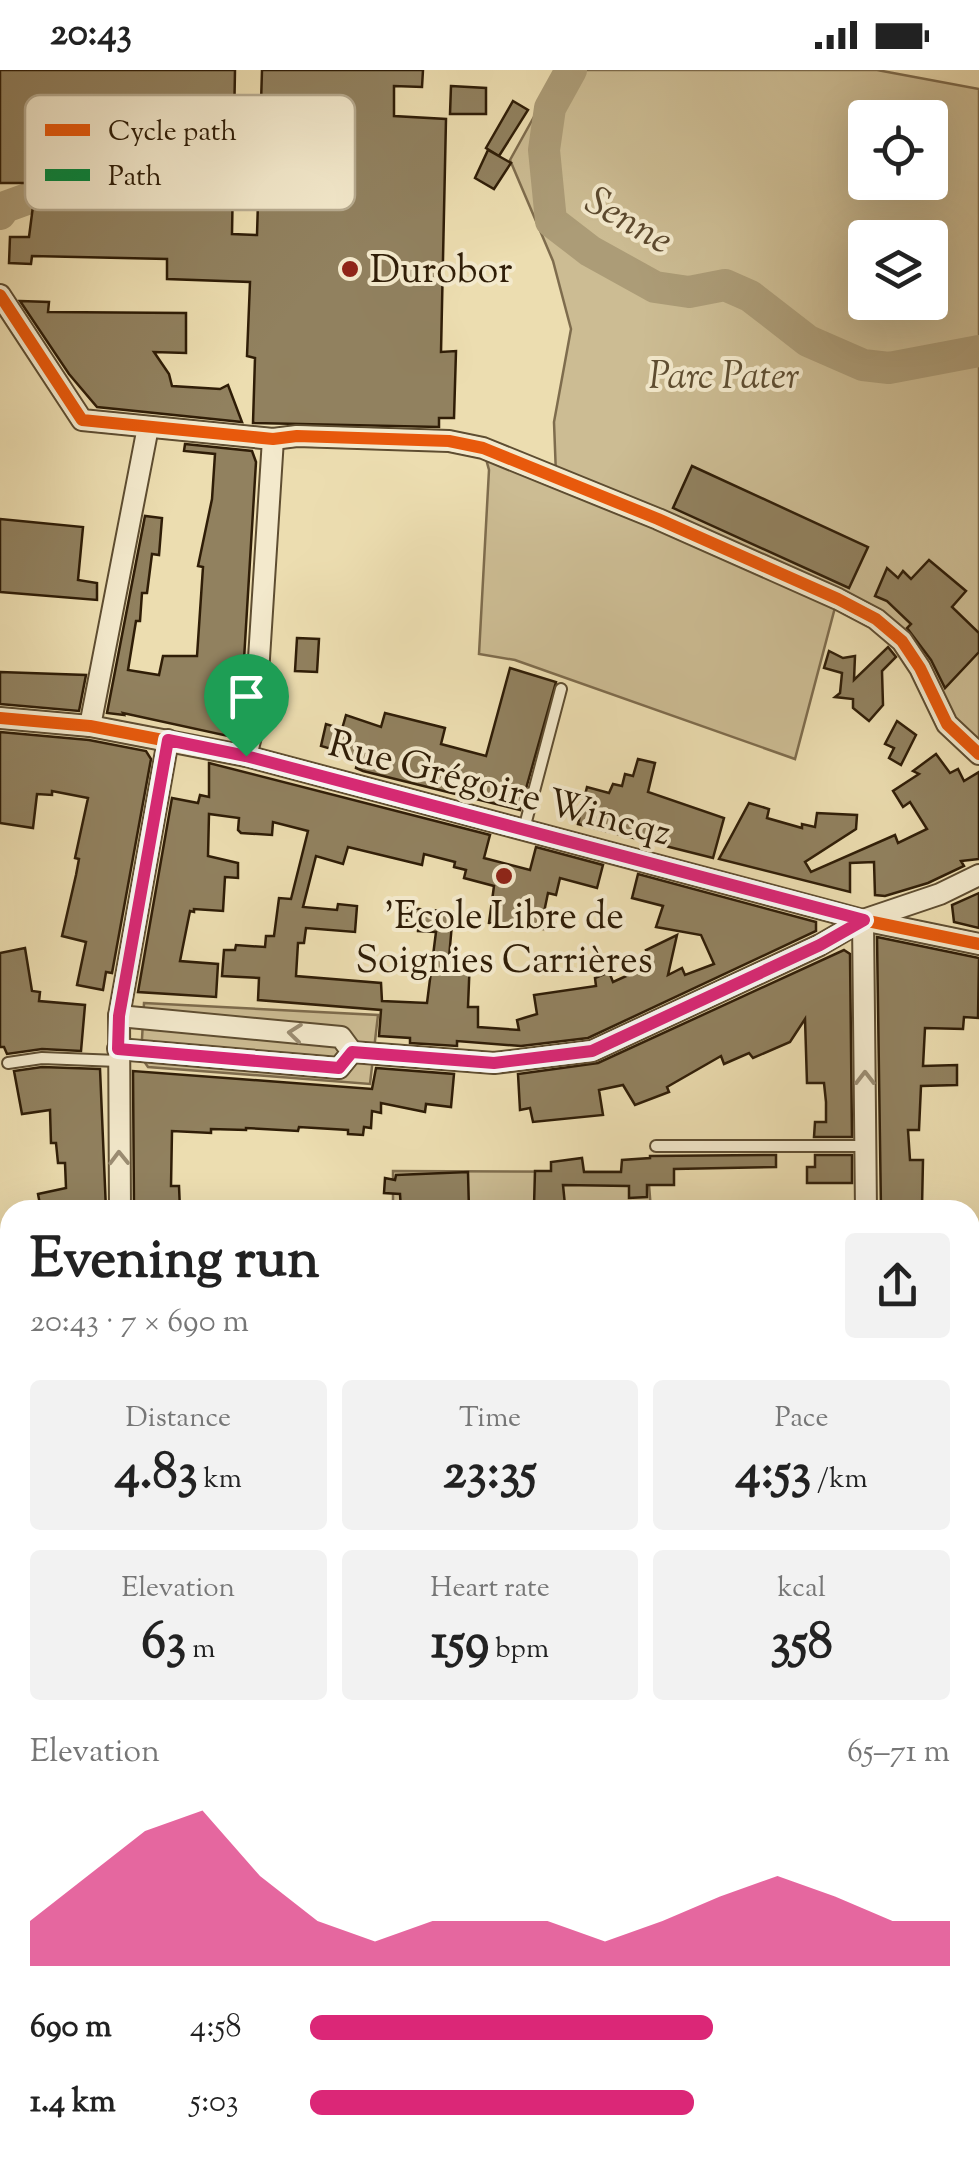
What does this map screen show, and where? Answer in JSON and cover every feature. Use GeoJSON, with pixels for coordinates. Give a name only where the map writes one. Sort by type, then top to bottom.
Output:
{"type":"FeatureCollection","features":[{"type":"Feature","properties":{"kind":"street"},"geometry":{"type":"LineString","coordinates":[[0,295],[82,420],[273,439],[298,436],[449,441],[483,448],[838,599],[876,619],[902,641],[947,724],[979,754]]}},
{"type":"Feature","properties":{"kind":"street"},"geometry":{"type":"LineString","coordinates":[[90,726],[148,427]]}},
{"type":"Feature","properties":{"kind":"street"},"geometry":{"type":"LineString","coordinates":[[246,756],[254,721],[273,439]]}},
{"type":"Feature","properties":{"kind":"street","name":"Rue Grégoire Wincqz"},"geometry":{"type":"LineString","coordinates":[[0,718],[90,726],[246,756],[864,920],[979,944]]}},
{"type":"Feature","properties":{"kind":"street"},"geometry":{"type":"LineString","coordinates":[[120,1200],[119,1016],[168,740]]}},
{"type":"Feature","properties":{"kind":"street"},"geometry":{"type":"LineString","coordinates":[[119,1016],[341,1037],[352,1052],[494,1063],[592,1051],[820,945],[864,920],[940,894],[979,875]]}},
{"type":"Feature","properties":{"kind":"street"},"geometry":{"type":"LineString","coordinates":[[864,920],[866,1200]]}},
{"type":"Feature","properties":{"kind":"street"},"geometry":{"type":"LineString","coordinates":[[118,1055],[339,1068],[352,1052]]}},
{"type":"Feature","properties":{"kind":"lane"},"geometry":{"type":"LineString","coordinates":[[524,830],[561,688]]}},
{"type":"Feature","properties":{"kind":"lane"},"geometry":{"type":"LineString","coordinates":[[8,1063],[118,1055]]}},
{"type":"Feature","properties":{"kind":"lane"},"geometry":{"type":"LineString","coordinates":[[656,1146],[865,1146]]}},
{"type":"Feature","properties":{"kind":"green space","name":"Parc Pater"},"geometry":{"type":"Polygon","coordinates":[[[560,70],[877,70],[979,89],[979,746],[955,724],[913,646],[837,600],[795,759],[515,660],[479,654],[489,470],[483,448],[556,475],[554,422],[571,329],[553,261],[510,160],[560,70]]]}},
{"type":"Feature","properties":{"kind":"green space"},"geometry":{"type":"Polygon","coordinates":[[[144,1003],[378,1015],[370,1084],[148,1067],[141,1057],[144,1003]]]}},
{"type":"Feature","properties":{"kind":"green space"},"geometry":{"type":"Polygon","coordinates":[[[393,1171],[648,1172],[650,1200],[393,1200],[393,1171]]]}},
{"type":"Feature","properties":{"kind":"building","name":"Durobor"},"geometry":{"type":"Polygon","coordinates":[[[0,70],[235,70],[235,95],[25,95],[25,183],[0,183],[0,70]]]}},
{"type":"Feature","properties":{"kind":"building","name":"Durobor"},"geometry":{"type":"Polygon","coordinates":[[[262,70],[423,70],[422,87],[394,86],[394,116],[446,119],[441,352],[456,351],[454,418],[439,418],[439,427],[253,423],[255,358],[247,356],[250,282],[167,279],[167,259],[32,256],[31,264],[9,263],[10,237],[29,237],[32,210],[232,210],[232,234],[257,235],[258,210],[355,210],[355,95],[261,95],[262,70]]]}},
{"type":"Feature","properties":{"kind":"building"},"geometry":{"type":"Polygon","coordinates":[[[451,86],[486,88],[486,114],[450,114],[451,86]]]}},
{"type":"Feature","properties":{"kind":"building"},"geometry":{"type":"Polygon","coordinates":[[[513,101],[528,110],[499,156],[486,148],[513,101]]]}},
{"type":"Feature","properties":{"kind":"building"},"geometry":{"type":"Polygon","coordinates":[[[488,150],[511,163],[494,189],[475,178],[488,150]]]}},
{"type":"Feature","properties":{"kind":"building"},"geometry":{"type":"Polygon","coordinates":[[[20,301],[49,302],[48,312],[186,313],[186,353],[154,352],[172,386],[220,389],[228,385],[242,422],[97,407],[69,374],[20,301]]]}},
{"type":"Feature","properties":{"kind":"building"},"geometry":{"type":"Polygon","coordinates":[[[185,444],[252,451],[256,462],[240,725],[228,736],[107,713],[145,516],[162,518],[159,555],[152,554],[147,593],[142,593],[140,621],[136,621],[128,670],[159,675],[163,656],[197,656],[203,567],[198,566],[212,499],[215,454],[184,451],[185,444]]]}},
{"type":"Feature","properties":{"kind":"building"},"geometry":{"type":"Polygon","coordinates":[[[692,466],[868,547],[849,588],[673,508],[692,466]]]}},
{"type":"Feature","properties":{"kind":"building"},"geometry":{"type":"Polygon","coordinates":[[[0,519],[83,527],[78,580],[97,583],[97,600],[0,592],[0,519]]]}},
{"type":"Feature","properties":{"kind":"building"},"geometry":{"type":"Polygon","coordinates":[[[929,560],[966,591],[952,607],[979,633],[979,652],[945,688],[931,660],[907,628],[911,624],[887,601],[875,596],[887,568],[898,578],[903,571],[911,579],[929,560]]]}},
{"type":"Feature","properties":{"kind":"building"},"geometry":{"type":"Polygon","coordinates":[[[297,638],[319,639],[317,672],[295,671],[297,638]]]}},
{"type":"Feature","properties":{"kind":"building"},"geometry":{"type":"Polygon","coordinates":[[[888,647],[896,657],[882,671],[883,705],[869,721],[853,708],[853,699],[835,697],[840,693],[842,673],[824,668],[829,651],[843,658],[855,656],[854,680],[888,647]]]}},
{"type":"Feature","properties":{"kind":"building"},"geometry":{"type":"Polygon","coordinates":[[[510,668],[556,682],[520,810],[363,771],[356,768],[359,757],[321,746],[326,724],[342,729],[346,715],[381,727],[385,713],[445,728],[441,744],[486,756],[510,668]]]}},
{"type":"Feature","properties":{"kind":"building"},"geometry":{"type":"Polygon","coordinates":[[[0,672],[86,675],[79,711],[0,704],[0,672]]]}},
{"type":"Feature","properties":{"kind":"building"},"geometry":{"type":"Polygon","coordinates":[[[897,721],[916,735],[901,765],[889,758],[894,748],[885,744],[897,721]]]}},
{"type":"Feature","properties":{"kind":"building"},"geometry":{"type":"Polygon","coordinates":[[[0,732],[89,740],[146,751],[151,759],[112,973],[106,972],[103,990],[77,985],[86,942],[62,936],[88,798],[52,791],[52,795],[37,794],[33,828],[0,823],[0,732]]]}},
{"type":"Feature","properties":{"kind":"building"},"geometry":{"type":"Polygon","coordinates":[[[936,754],[950,773],[958,769],[964,781],[979,772],[979,859],[961,861],[964,866],[928,883],[885,896],[875,895],[874,862],[850,863],[850,892],[719,859],[749,803],[769,809],[767,818],[802,828],[802,824],[815,827],[817,813],[857,815],[856,829],[805,862],[811,872],[895,835],[898,843],[927,829],[910,802],[903,807],[893,791],[919,774],[913,771],[936,754]]]}},
{"type":"Feature","properties":{"kind":"building"},"geometry":{"type":"Polygon","coordinates":[[[638,759],[655,763],[648,792],[724,818],[713,858],[578,824],[587,787],[609,793],[613,784],[622,786],[625,774],[633,776],[638,759]]]}},
{"type":"Feature","properties":{"kind":"building"},"geometry":{"type":"Polygon","coordinates":[[[209,763],[490,835],[484,858],[530,870],[536,847],[603,865],[597,888],[560,878],[556,895],[548,893],[544,929],[489,923],[494,886],[464,878],[466,870],[454,867],[455,862],[424,854],[422,865],[348,847],[343,864],[316,856],[303,907],[337,910],[338,904],[357,906],[355,932],[306,928],[304,943],[298,943],[296,976],[381,983],[382,1001],[427,1003],[436,932],[418,931],[418,926],[406,924],[408,908],[453,912],[449,958],[470,957],[468,1007],[478,1007],[478,1027],[519,1030],[517,1020],[537,1014],[534,995],[596,986],[595,978],[609,972],[613,982],[653,964],[646,950],[677,935],[668,975],[682,968],[685,975],[714,964],[701,935],[656,927],[663,906],[632,898],[638,874],[816,922],[816,931],[588,1038],[521,1046],[457,1041],[457,1046],[410,1043],[410,1038],[379,1036],[381,1010],[258,1000],[259,978],[222,976],[224,950],[235,950],[236,945],[265,947],[266,936],[274,936],[279,898],[291,899],[308,831],[273,822],[272,835],[241,833],[239,818],[209,814],[208,856],[238,863],[238,878],[225,877],[223,911],[190,911],[180,961],[218,964],[216,997],[138,992],[172,798],[198,803],[200,795],[209,797],[209,763]]]}},
{"type":"Feature","properties":{"kind":"building"},"geometry":{"type":"Polygon","coordinates":[[[979,893],[979,928],[954,922],[952,905],[979,893]]]}},
{"type":"Feature","properties":{"kind":"building"},"geometry":{"type":"Polygon","coordinates":[[[877,937],[979,958],[978,1018],[964,1017],[963,1029],[925,1028],[923,1066],[957,1065],[957,1085],[921,1086],[919,1130],[908,1130],[910,1160],[923,1160],[922,1200],[881,1200],[877,937]]]}},
{"type":"Feature","properties":{"kind":"building"},"geometry":{"type":"Polygon","coordinates":[[[25,948],[32,991],[40,992],[39,1001],[85,1005],[81,1051],[42,1049],[7,1054],[0,1047],[0,953],[25,948]]]}},
{"type":"Feature","properties":{"kind":"building"},"geometry":{"type":"Polygon","coordinates":[[[844,950],[850,954],[852,1137],[814,1137],[815,1122],[826,1122],[826,1102],[824,1083],[807,1083],[805,1019],[790,1042],[753,1058],[749,1053],[724,1064],[721,1056],[667,1087],[669,1092],[635,1105],[623,1085],[599,1090],[603,1115],[533,1122],[530,1108],[520,1110],[518,1074],[598,1063],[844,950]]]}},
{"type":"Feature","properties":{"kind":"building"},"geometry":{"type":"Polygon","coordinates":[[[42,1067],[100,1069],[106,1200],[39,1200],[38,1194],[66,1188],[65,1163],[58,1163],[56,1143],[51,1143],[50,1110],[22,1114],[14,1071],[42,1067]]]}},
{"type":"Feature","properties":{"kind":"building"},"geometry":{"type":"Polygon","coordinates":[[[376,1068],[454,1074],[451,1107],[426,1104],[425,1112],[381,1103],[381,1113],[372,1111],[371,1128],[364,1127],[363,1135],[348,1134],[348,1130],[299,1127],[298,1131],[172,1131],[171,1186],[179,1186],[180,1200],[134,1200],[133,1071],[372,1089],[376,1068]]]}},
{"type":"Feature","properties":{"kind":"building"},"geometry":{"type":"Polygon","coordinates":[[[776,1155],[776,1167],[674,1169],[674,1185],[647,1185],[647,1197],[629,1198],[629,1186],[563,1185],[564,1200],[534,1200],[535,1171],[551,1171],[551,1162],[582,1158],[584,1172],[621,1172],[622,1160],[650,1156],[776,1155]]]}},
{"type":"Feature","properties":{"kind":"building"},"geometry":{"type":"Polygon","coordinates":[[[815,1155],[852,1155],[852,1183],[807,1183],[807,1167],[815,1167],[815,1155]]]}},
{"type":"Feature","properties":{"kind":"building"},"geometry":{"type":"Polygon","coordinates":[[[468,1172],[469,1200],[400,1200],[400,1194],[384,1193],[385,1178],[395,1180],[396,1175],[468,1172]]]}},
{"type":"Feature","properties":{"kind":"waterway","name":"Senne"},"geometry":{"type":"LineString","coordinates":[[571,70],[550,108],[544,150],[551,221],[590,251],[655,287],[689,292],[725,285],[750,296],[808,341],[863,365],[889,368],[979,351]]}},
{"type":"Feature","properties":{"kind":"waterway","name":"Senne"},"geometry":{"type":"LineString","coordinates":[[0,214],[5,207],[25,200]]}},
{"type":"Feature","properties":{"kind":"cycle path"},"geometry":{"type":"LineString","coordinates":[[0,295],[82,420],[273,439],[297,436],[449,441],[483,448],[658,519],[838,599],[876,619],[902,641],[947,724],[979,754]]}},
{"type":"Feature","properties":{"kind":"cycle path"},"geometry":{"type":"LineString","coordinates":[[0,718],[90,726],[246,756],[863,920],[979,944]]}},
{"type":"Feature","properties":{"kind":"place","name":"Durobor"},"geometry":{"type":"Point","coordinates":[350,269]}},
{"type":"Feature","properties":{"kind":"place","name":"'Ecole Libre de Soignies Carrières"},"geometry":{"type":"Point","coordinates":[504,876]}},
{"type":"Feature","properties":{"kind":"route"},"geometry":{"type":"LineString","coordinates":[[168,740],[246,756],[864,920],[820,945],[592,1051],[494,1063],[352,1052],[339,1068],[118,1049],[119,1016],[168,740]]}}]}
